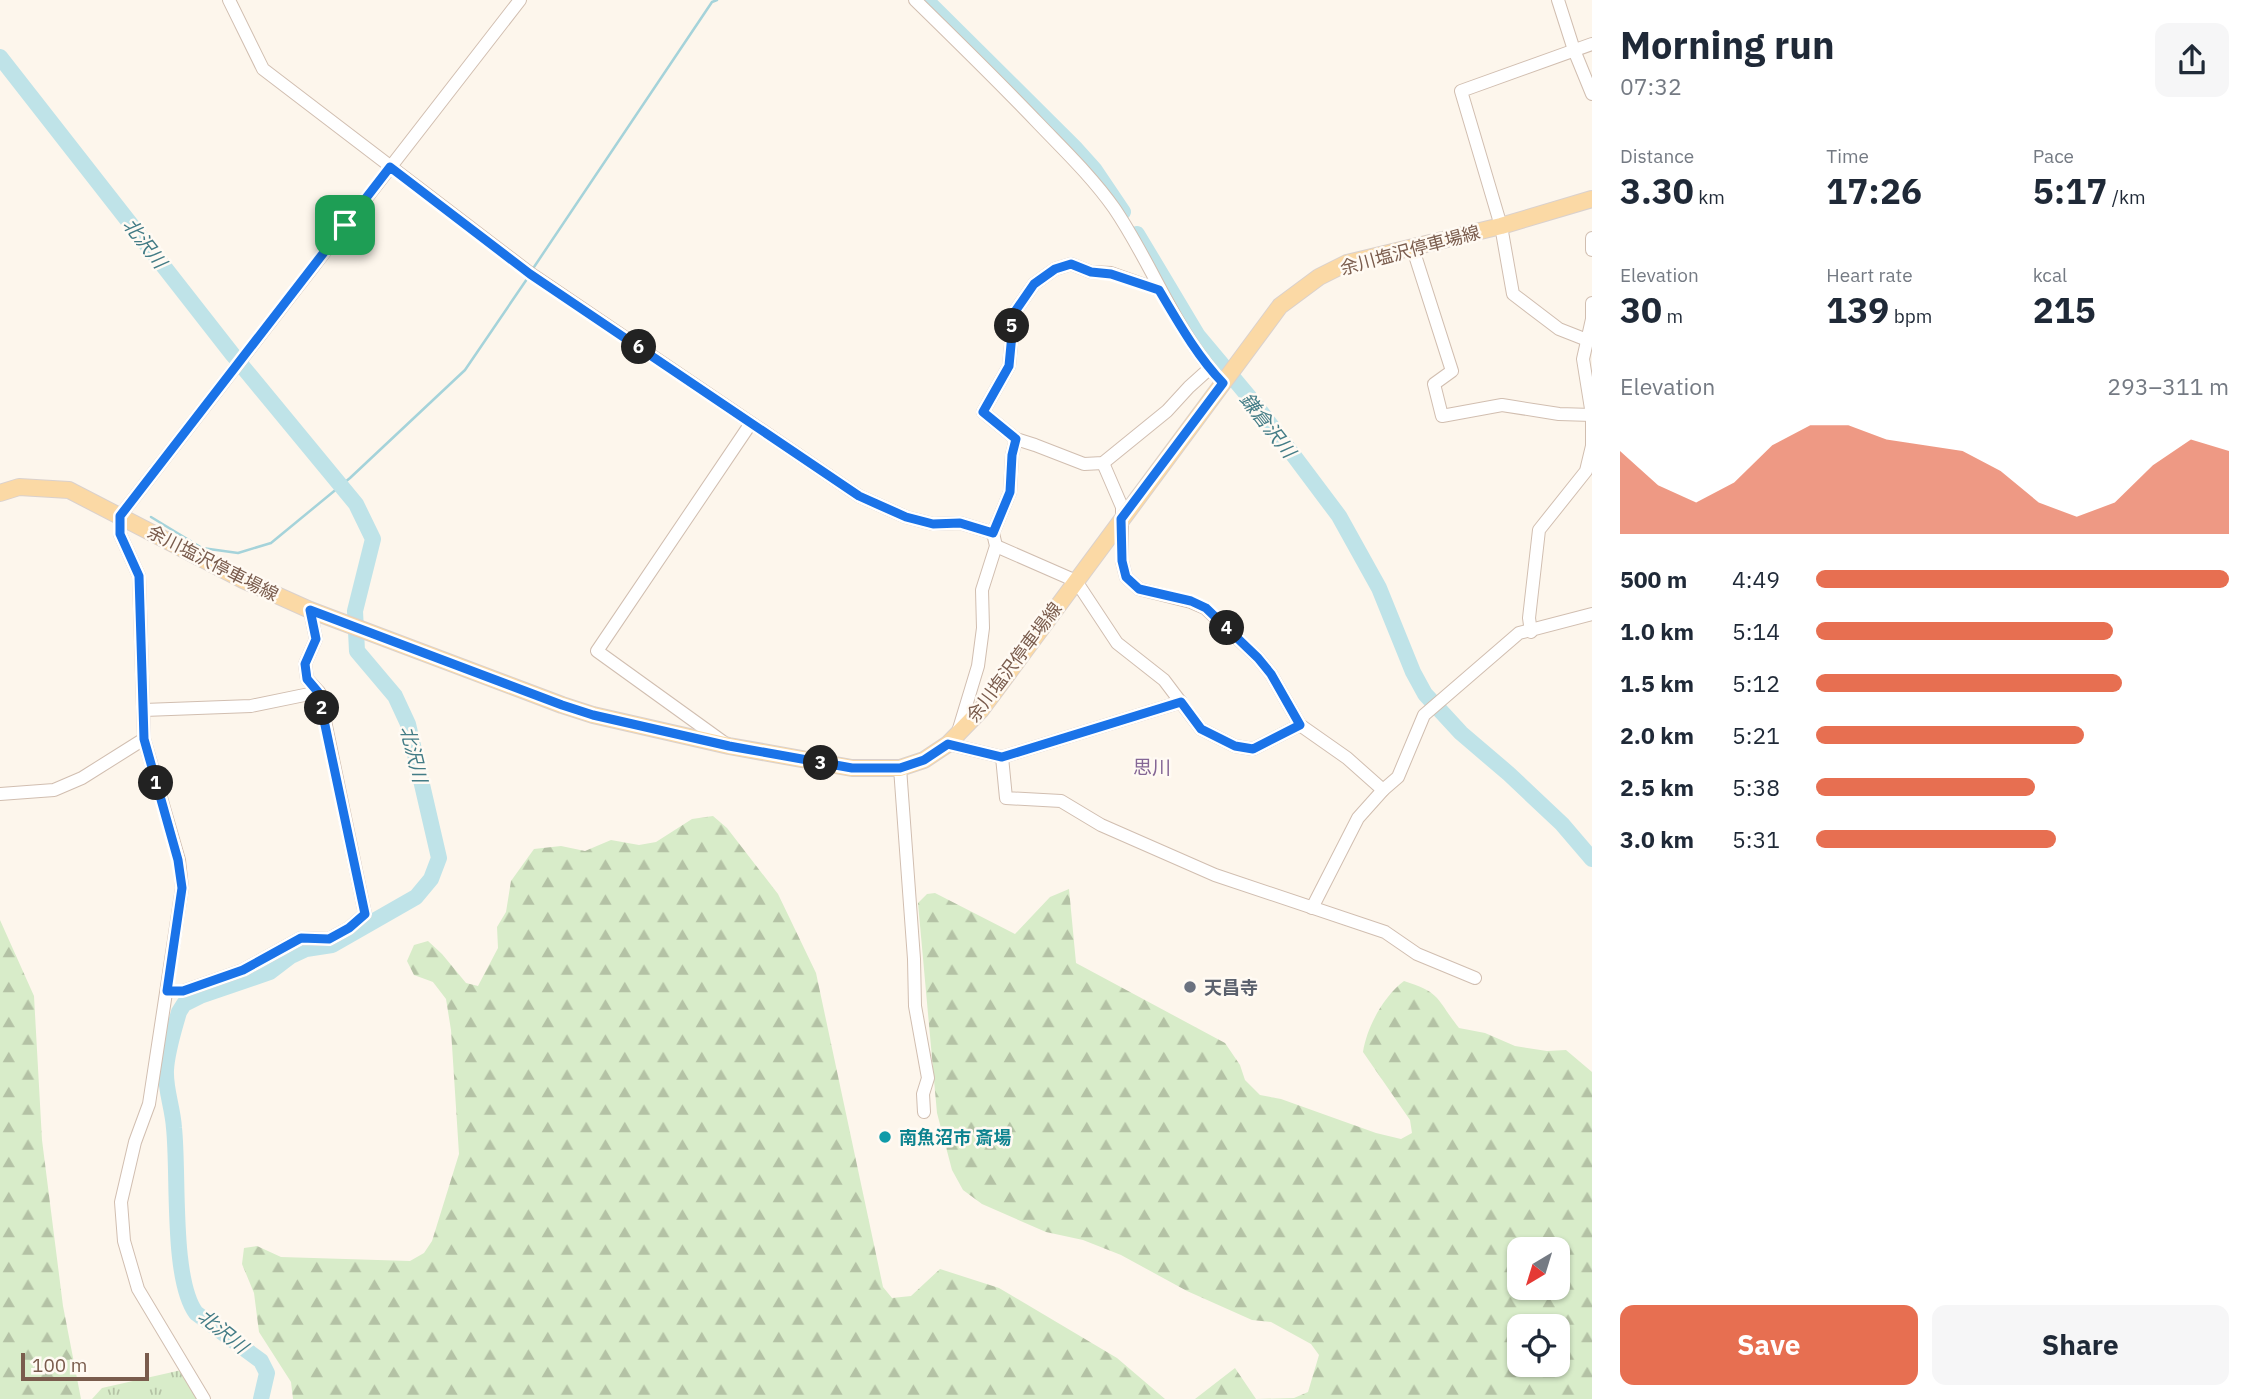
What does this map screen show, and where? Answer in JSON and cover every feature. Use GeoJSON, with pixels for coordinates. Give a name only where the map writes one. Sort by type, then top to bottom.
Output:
{"type":"FeatureCollection","features":[{"type":"Feature","properties":{"kind":"main road","name":"余川塩沢停車場線"},"geometry":{"type":"LineString","coordinates":[[0,493],[19,487],[69,490],[243,580],[310,610],[582,712],[729,746],[852,768],[900,768],[924,760],[953,739],[981,710],[1280,306],[1319,277],[1347,263],[1502,226],[1592,199]]}},
{"type":"Feature","properties":{"kind":"street"},"geometry":{"type":"LineString","coordinates":[[229,0],[263,69],[530,274],[859,496],[906,517],[933,524],[960,523],[1076,581],[1117,643],[1164,680],[1201,729],[1235,746],[1253,749],[1300,725]]}},
{"type":"Feature","properties":{"kind":"street"},"geometry":{"type":"LineString","coordinates":[[204,1399],[138,1289],[124,1241],[121,1202],[135,1142],[149,1104],[182,888],[178,860],[144,739],[139,576],[120,534],[120,516],[520,0]]}},
{"type":"Feature","properties":{"kind":"street"},"geometry":{"type":"LineString","coordinates":[[915,0],[989,72],[1096,184],[1135,240],[1159,290],[1209,369],[1223,383]]}},
{"type":"Feature","properties":{"kind":"street"},"geometry":{"type":"LineString","coordinates":[[1558,0],[1592,94]]}},
{"type":"Feature","properties":{"kind":"street"},"geometry":{"type":"LineString","coordinates":[[1587,340],[1559,330],[1513,294],[1502,226],[1461,91],[1592,44]]}},
{"type":"Feature","properties":{"kind":"street"},"geometry":{"type":"LineString","coordinates":[[1592,238],[1592,250]]}},
{"type":"Feature","properties":{"kind":"street"},"geometry":{"type":"LineString","coordinates":[[1412,246],[1452,371],[1434,384],[1442,416],[1502,405],[1559,414],[1592,415]]}},
{"type":"Feature","properties":{"kind":"street"},"geometry":{"type":"LineString","coordinates":[[1159,290],[1071,264],[1055,269],[1034,284],[1014,313],[1009,366],[983,412],[1016,439],[1084,464],[1103,463],[1167,411],[1188,387],[1209,369]]}},
{"type":"Feature","properties":{"kind":"street"},"geometry":{"type":"LineString","coordinates":[[1531,632],[1529,618],[1539,530],[1586,471],[1592,446],[1592,415],[1583,359],[1592,319],[1592,303]]}},
{"type":"Feature","properties":{"kind":"street"},"geometry":{"type":"LineString","coordinates":[[729,746],[597,651],[751,423]]}},
{"type":"Feature","properties":{"kind":"street"},"geometry":{"type":"LineString","coordinates":[[1016,439],[1012,455],[1010,492],[982,590],[983,628],[978,666],[953,739],[1002,757],[1181,702]]}},
{"type":"Feature","properties":{"kind":"street"},"geometry":{"type":"LineString","coordinates":[[1103,463],[1122,507],[1122,561],[1126,577],[1139,589],[1191,601],[1206,608],[1271,674],[1300,725],[1346,758],[1383,790]]}},
{"type":"Feature","properties":{"kind":"street"},"geometry":{"type":"LineString","coordinates":[[167,991],[183,991],[243,970],[301,938],[329,939],[349,928],[365,914],[318,692],[307,679],[305,664],[316,639],[310,610]]}},
{"type":"Feature","properties":{"kind":"street"},"geometry":{"type":"LineString","coordinates":[[1312,908],[1358,818],[1398,776],[1424,715],[1519,633],[1592,614]]}},
{"type":"Feature","properties":{"kind":"street"},"geometry":{"type":"LineString","coordinates":[[144,710],[251,706],[318,692]]}},
{"type":"Feature","properties":{"kind":"street"},"geometry":{"type":"LineString","coordinates":[[0,794],[54,790],[82,778],[144,739]]}},
{"type":"Feature","properties":{"kind":"street"},"geometry":{"type":"LineString","coordinates":[[1002,757],[1006,798],[1062,801],[1101,825],[1215,875],[1385,932],[1416,954],[1475,978]]}},
{"type":"Feature","properties":{"kind":"street"},"geometry":{"type":"LineString","coordinates":[[900,768],[915,959],[915,1006],[928,1078],[923,1094],[924,1112]]}},
{"type":"Feature","properties":{"kind":"green space"},"geometry":{"type":"Polygon","coordinates":[[[713,816],[727,828],[778,894],[816,973],[883,1287],[892,1298],[911,1296],[940,1269],[999,1288],[1117,1358],[1165,1399],[293,1399],[291,1382],[259,1332],[254,1293],[242,1264],[244,1248],[257,1246],[281,1257],[410,1261],[424,1253],[432,1241],[459,1154],[451,1030],[446,999],[433,982],[414,975],[407,961],[414,945],[428,941],[466,983],[478,986],[498,948],[497,927],[506,912],[511,881],[534,849],[561,846],[585,851],[611,840],[639,845],[656,842],[692,819],[713,816]]]}},
{"type":"Feature","properties":{"kind":"green space"},"geometry":{"type":"Polygon","coordinates":[[[1069,889],[1076,963],[1225,1043],[1240,1065],[1245,1080],[1260,1095],[1281,1099],[1376,1133],[1401,1139],[1412,1133],[1410,1120],[1363,1052],[1377,1013],[1389,995],[1404,981],[1432,993],[1459,1028],[1485,1033],[1515,1046],[1547,1051],[1566,1050],[1592,1072],[1592,1399],[1256,1399],[1294,1398],[1308,1392],[1319,1355],[1311,1344],[1271,1322],[1252,1320],[1187,1291],[1121,1255],[1083,1240],[1046,1232],[982,1204],[963,1190],[952,1170],[937,1113],[918,903],[927,894],[935,893],[1015,934],[1050,897],[1069,889]]]}},
{"type":"Feature","properties":{"kind":"green space"},"geometry":{"type":"Polygon","coordinates":[[[0,920],[34,996],[42,1140],[63,1306],[81,1399],[0,1399],[0,920]]]}},
{"type":"Feature","properties":{"kind":"green space"},"geometry":{"type":"Polygon","coordinates":[[[1235,1368],[1256,1399],[1195,1399],[1235,1368]]]}},
{"type":"Feature","properties":{"kind":"green space"},"geometry":{"type":"Polygon","coordinates":[[[186,1369],[204,1399],[92,1399],[102,1388],[186,1369]]]}},
{"type":"Feature","properties":{"kind":"waterway"},"geometry":{"type":"LineString","coordinates":[[532,270],[712,2],[717,0]]}},
{"type":"Feature","properties":{"kind":"waterway","name":"鎌倉沢川"},"geometry":{"type":"LineString","coordinates":[[926,0],[1076,149],[1094,169],[1123,212]]}},
{"type":"Feature","properties":{"kind":"waterway","name":"北沢川"},"geometry":{"type":"LineString","coordinates":[[0,57],[233,355],[356,504],[373,539],[355,611],[357,651],[395,696],[408,724],[439,858],[431,879],[416,897],[332,945],[306,949],[291,956],[270,972],[200,996],[184,1004],[179,1012],[168,1055],[166,1077],[174,1128],[179,1252],[183,1276],[188,1297],[196,1313],[261,1361],[267,1373],[261,1399]]}},
{"type":"Feature","properties":{"kind":"waterway","name":"鎌倉沢川"},"geometry":{"type":"LineString","coordinates":[[1137,234],[1198,336],[1255,404],[1339,516],[1379,588],[1413,672],[1425,694],[1461,733],[1562,824],[1592,859]]}},
{"type":"Feature","properties":{"kind":"waterway"},"geometry":{"type":"LineString","coordinates":[[151,517],[202,548],[238,553],[271,543],[350,478],[465,370],[529,276]]}},
{"type":"Feature","properties":{"kind":"place","name":"天昌寺"},"geometry":{"type":"Point","coordinates":[1190,987]}},
{"type":"Feature","properties":{"kind":"place","name":"南魚沼市 斎場"},"geometry":{"type":"Point","coordinates":[885,1137]}},
{"type":"Feature","properties":{"kind":"district","name":"思川"},"geometry":{"type":"Point","coordinates":[1152,767]}},
{"type":"Feature","properties":{"kind":"route"},"geometry":{"type":"LineString","coordinates":[[390,167],[530,274],[859,496],[906,517],[933,524],[960,523],[993,533],[1010,492],[1012,455],[1016,439],[983,412],[1009,366],[1014,313],[1034,284],[1055,269],[1071,264],[1159,290],[1186,336],[1209,369],[1223,383],[1121,519],[1122,561],[1126,577],[1139,589],[1158,596],[1191,601],[1206,608],[1271,674],[1300,725],[1253,749],[1235,746],[1201,729],[1181,702],[1002,757],[948,744],[924,760],[900,768],[852,768],[729,746],[593,715],[310,610],[316,639],[305,664],[307,679],[318,692],[365,914],[349,928],[329,939],[301,938],[243,970],[183,991],[167,991],[182,888],[178,860],[144,739],[139,576],[120,534],[120,516],[345,225],[390,167]]}}]}
